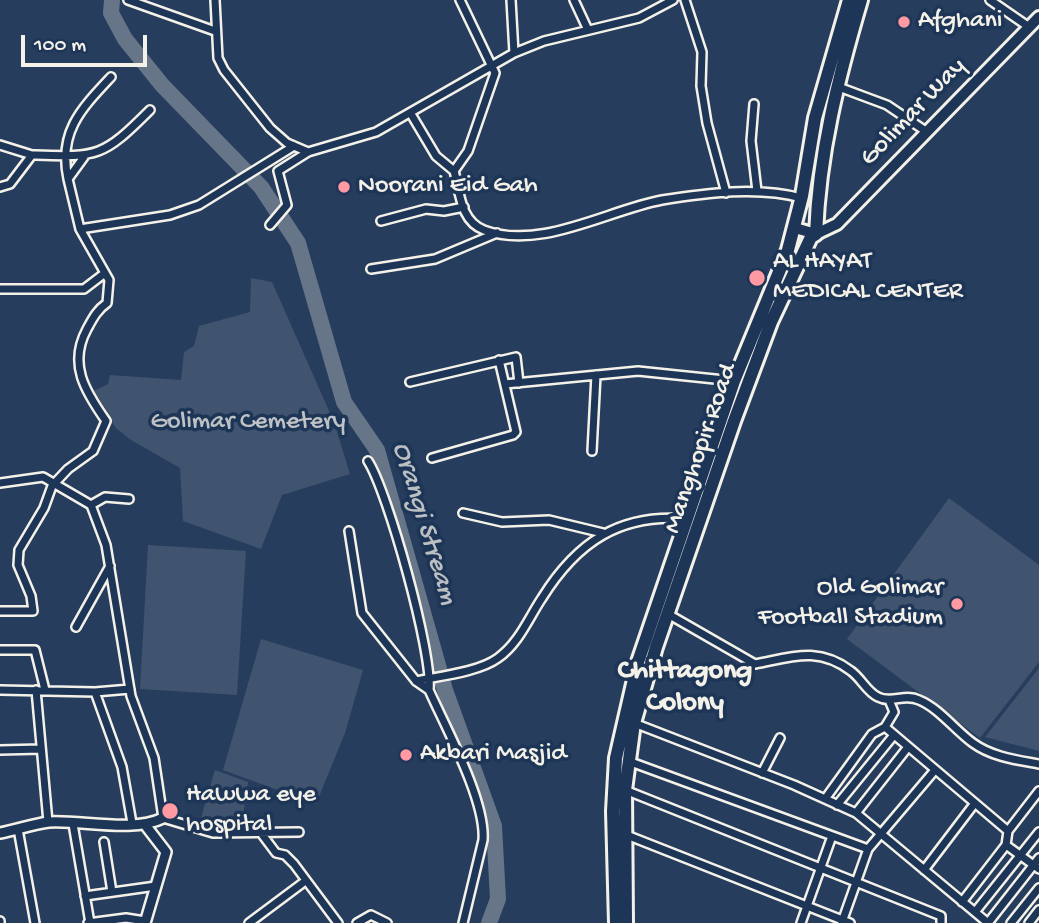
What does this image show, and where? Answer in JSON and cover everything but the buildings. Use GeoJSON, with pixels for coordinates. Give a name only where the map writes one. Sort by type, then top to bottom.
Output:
{"type":"FeatureCollection","features":[{"type":"Feature","properties":{"kind":"main road","name":"Manghopir Road"},"geometry":{"type":"LineString","coordinates":[[616,923],[613,811],[616,758],[638,663],[734,381],[794,228],[815,118],[849,0]]}},
{"type":"Feature","properties":{"kind":"main road","name":"Manghopir Road"},"geometry":{"type":"LineString","coordinates":[[625,923],[625,790],[634,723],[668,614],[771,322],[811,237],[816,234],[823,147],[836,86],[861,0]]}},
{"type":"Feature","properties":{"kind":"main road","name":"Golimar Way"},"geometry":{"type":"LineString","coordinates":[[816,234],[837,224],[1039,17]]}},
{"type":"Feature","properties":{"kind":"main road"},"geometry":{"type":"LineString","coordinates":[[794,228],[816,234]]}},
{"type":"Feature","properties":{"kind":"street"},"geometry":{"type":"LineString","coordinates":[[215,0],[218,58],[224,70],[270,128],[294,146],[308,152]]}},
{"type":"Feature","properties":{"kind":"street"},"geometry":{"type":"LineString","coordinates":[[454,171],[468,149],[495,73],[494,64],[460,0]]}},
{"type":"Feature","properties":{"kind":"street"},"geometry":{"type":"LineString","coordinates":[[511,0],[514,53]]}},
{"type":"Feature","properties":{"kind":"street"},"geometry":{"type":"LineString","coordinates":[[574,0],[588,30]]}},
{"type":"Feature","properties":{"kind":"street"},"geometry":{"type":"LineString","coordinates":[[270,225],[287,205],[278,172],[308,152],[376,132],[514,53],[544,41],[639,18],[673,0]]}},
{"type":"Feature","properties":{"kind":"street"},"geometry":{"type":"LineString","coordinates":[[685,0],[702,52],[701,86],[707,123],[726,193]]}},
{"type":"Feature","properties":{"kind":"street"},"geometry":{"type":"LineString","coordinates":[[990,0],[1029,27]]}},
{"type":"Feature","properties":{"kind":"street"},"geometry":{"type":"LineString","coordinates":[[130,1],[215,31]]}},
{"type":"Feature","properties":{"kind":"street"},"geometry":{"type":"LineString","coordinates":[[0,611],[33,611],[31,596],[18,565],[19,550],[56,482],[68,468],[93,451],[106,421],[85,390],[76,359],[80,341],[97,310],[107,303],[109,280],[80,229],[63,156],[71,129],[85,104],[111,76]]}},
{"type":"Feature","properties":{"kind":"street"},"geometry":{"type":"LineString","coordinates":[[836,86],[887,105],[927,132]]}},
{"type":"Feature","properties":{"kind":"street"},"geometry":{"type":"LineString","coordinates":[[754,104],[751,141],[757,191]]}},
{"type":"Feature","properties":{"kind":"street"},"geometry":{"type":"LineString","coordinates":[[0,145],[32,155],[84,157],[102,151],[128,132],[150,110]]}},
{"type":"Feature","properties":{"kind":"street"},"geometry":{"type":"LineString","coordinates":[[411,114],[436,156],[454,171],[468,218],[483,230],[527,237],[661,200],[726,193],[757,191],[801,198]]}},
{"type":"Feature","properties":{"kind":"street"},"geometry":{"type":"LineString","coordinates":[[80,229],[170,215],[199,205],[294,146]]}},
{"type":"Feature","properties":{"kind":"street"},"geometry":{"type":"LineString","coordinates":[[0,187],[10,184],[32,155]]}},
{"type":"Feature","properties":{"kind":"street"},"geometry":{"type":"LineString","coordinates":[[68,178],[84,157]]}},
{"type":"Feature","properties":{"kind":"street"},"geometry":{"type":"LineString","coordinates":[[381,221],[426,209],[444,211],[464,207]]}},
{"type":"Feature","properties":{"kind":"street"},"geometry":{"type":"LineString","coordinates":[[370,269],[435,259],[498,233]]}},
{"type":"Feature","properties":{"kind":"street"},"geometry":{"type":"LineString","coordinates":[[0,289],[84,289],[105,273]]}},
{"type":"Feature","properties":{"kind":"street"},"geometry":{"type":"LineString","coordinates":[[410,382],[516,357],[519,383]]}},
{"type":"Feature","properties":{"kind":"street"},"geometry":{"type":"LineString","coordinates":[[432,458],[516,432],[499,360]]}},
{"type":"Feature","properties":{"kind":"street"},"geometry":{"type":"LineString","coordinates":[[505,384],[638,371],[734,381]]}},
{"type":"Feature","properties":{"kind":"street"},"geometry":{"type":"LineString","coordinates":[[592,451],[596,375]]}},
{"type":"Feature","properties":{"kind":"street"},"geometry":{"type":"LineString","coordinates":[[368,461],[376,476],[394,530],[423,638],[429,690],[475,795],[484,828],[463,923]]}},
{"type":"Feature","properties":{"kind":"street"},"geometry":{"type":"LineString","coordinates":[[0,483],[43,477],[56,482],[92,505],[106,545],[130,689],[154,758],[163,818]]}},
{"type":"Feature","properties":{"kind":"street"},"geometry":{"type":"LineString","coordinates":[[92,505],[105,497],[129,499]]}},
{"type":"Feature","properties":{"kind":"street"},"geometry":{"type":"LineString","coordinates":[[463,513],[502,522],[549,520],[603,533]]}},
{"type":"Feature","properties":{"kind":"street"},"geometry":{"type":"LineString","coordinates":[[416,681],[456,670],[479,668],[504,653],[521,634],[555,578],[603,533],[645,518],[687,519]]}},
{"type":"Feature","properties":{"kind":"street"},"geometry":{"type":"LineString","coordinates":[[349,531],[362,613],[416,681],[429,690]]}},
{"type":"Feature","properties":{"kind":"street"},"geometry":{"type":"LineString","coordinates":[[76,627],[110,566]]}},
{"type":"Feature","properties":{"kind":"street"},"geometry":{"type":"LineString","coordinates":[[668,614],[755,664],[807,653],[833,659],[853,672],[877,697],[889,700],[905,696],[920,700],[976,746],[1007,758],[1039,764]]}},
{"type":"Feature","properties":{"kind":"street"},"geometry":{"type":"LineString","coordinates":[[0,650],[35,650],[45,690]]}},
{"type":"Feature","properties":{"kind":"street"},"geometry":{"type":"LineString","coordinates":[[0,690],[96,692],[130,689]]}},
{"type":"Feature","properties":{"kind":"street"},"geometry":{"type":"LineString","coordinates":[[36,690],[48,822]]}},
{"type":"Feature","properties":{"kind":"street"},"geometry":{"type":"LineString","coordinates":[[96,692],[122,767],[132,823]]}},
{"type":"Feature","properties":{"kind":"street"},"geometry":{"type":"LineString","coordinates":[[825,799],[872,734],[885,727],[894,712],[889,700]]}},
{"type":"Feature","properties":{"kind":"street"},"geometry":{"type":"LineString","coordinates":[[634,723],[856,813],[988,923],[1036,867],[1039,858]]}},
{"type":"Feature","properties":{"kind":"street"},"geometry":{"type":"LineString","coordinates":[[885,727],[1008,831]]}},
{"type":"Feature","properties":{"kind":"street"},"geometry":{"type":"LineString","coordinates":[[837,805],[894,735]]}},
{"type":"Feature","properties":{"kind":"street"},"geometry":{"type":"LineString","coordinates":[[762,773],[780,738]]}},
{"type":"Feature","properties":{"kind":"street"},"geometry":{"type":"LineString","coordinates":[[856,813],[908,747]]}},
{"type":"Feature","properties":{"kind":"street"},"geometry":{"type":"LineString","coordinates":[[0,750],[41,749]]}},
{"type":"Feature","properties":{"kind":"street"},"geometry":{"type":"LineString","coordinates":[[628,761],[868,849]]}},
{"type":"Feature","properties":{"kind":"street"},"geometry":{"type":"LineString","coordinates":[[624,834],[845,922],[868,849],[935,769]]}},
{"type":"Feature","properties":{"kind":"street"},"geometry":{"type":"LineString","coordinates":[[625,790],[941,916],[941,923]]}},
{"type":"Feature","properties":{"kind":"street"},"geometry":{"type":"LineString","coordinates":[[962,902],[1006,845],[1008,831],[1039,791]]}},
{"type":"Feature","properties":{"kind":"street"},"geometry":{"type":"LineString","coordinates":[[924,870],[975,803]]}},
{"type":"Feature","properties":{"kind":"street"},"geometry":{"type":"LineString","coordinates":[[0,833],[48,822],[132,823],[146,826],[163,818],[213,833],[299,832]]}},
{"type":"Feature","properties":{"kind":"street"},"geometry":{"type":"LineString","coordinates":[[73,824],[89,923],[126,918],[145,922],[166,852],[146,826]]}},
{"type":"Feature","properties":{"kind":"street"},"geometry":{"type":"LineString","coordinates":[[18,829],[35,923]]}},
{"type":"Feature","properties":{"kind":"street"},"geometry":{"type":"LineString","coordinates":[[975,912],[1039,832]]}},
{"type":"Feature","properties":{"kind":"street"},"geometry":{"type":"LineString","coordinates":[[261,833],[276,853],[285,855],[294,864],[304,882],[338,923]]}},
{"type":"Feature","properties":{"kind":"street"},"geometry":{"type":"LineString","coordinates":[[801,923],[832,836]]}},
{"type":"Feature","properties":{"kind":"street"},"geometry":{"type":"LineString","coordinates":[[104,842],[112,892]]}},
{"type":"Feature","properties":{"kind":"street"},"geometry":{"type":"LineString","coordinates":[[1006,845],[1036,867]]}},
{"type":"Feature","properties":{"kind":"street"},"geometry":{"type":"LineString","coordinates":[[249,923],[304,882]]}},
{"type":"Feature","properties":{"kind":"street"},"geometry":{"type":"LineString","coordinates":[[85,896],[156,886]]}},
{"type":"Feature","properties":{"kind":"street"},"geometry":{"type":"LineString","coordinates":[[1011,923],[1039,888]]}},
{"type":"Feature","properties":{"kind":"street"},"geometry":{"type":"LineString","coordinates":[[1029,923],[1039,910]]}},
{"type":"Feature","properties":{"kind":"street"},"geometry":{"type":"LineString","coordinates":[[357,923],[371,915],[387,923]]}},
{"type":"Feature","properties":{"kind":"green space","name":"Golimar Cemetery"},"geometry":{"type":"Polygon","coordinates":[[[251,278],[272,282],[334,422],[350,474],[282,495],[261,549],[183,521],[180,468],[131,440],[116,428],[92,392],[108,384],[110,375],[181,380],[184,352],[194,346],[199,326],[250,312],[251,278]]]}},
{"type":"Feature","properties":{"kind":"green space"},"geometry":{"type":"Polygon","coordinates":[[[949,498],[1039,565],[1039,662],[980,738],[847,639],[949,498]]]}},
{"type":"Feature","properties":{"kind":"green space"},"geometry":{"type":"Polygon","coordinates":[[[148,545],[246,551],[237,695],[140,689],[148,545]]]}},
{"type":"Feature","properties":{"kind":"green space"},"geometry":{"type":"Polygon","coordinates":[[[261,639],[363,670],[345,733],[316,804],[223,770],[261,639]]]}},
{"type":"Feature","properties":{"kind":"green space"},"geometry":{"type":"Polygon","coordinates":[[[1039,668],[1039,751],[985,737],[1039,668]]]}},
{"type":"Feature","properties":{"kind":"green space"},"geometry":{"type":"Polygon","coordinates":[[[215,770],[248,782],[241,828],[200,821],[215,770]]]}},
{"type":"Feature","properties":{"kind":"waterway","name":"Orangi Stream"},"geometry":{"type":"LineString","coordinates":[[112,0],[111,13],[125,39],[162,85],[261,187],[298,243],[344,402],[377,450],[445,690],[494,826],[498,899],[489,923]]}},
{"type":"Feature","properties":{"kind":"place","name":"Afghani"},"geometry":{"type":"Point","coordinates":[904,22]}},
{"type":"Feature","properties":{"kind":"place","name":"Noorani Eid Gah"},"geometry":{"type":"Point","coordinates":[344,187]}},
{"type":"Feature","properties":{"kind":"place","name":"AL HAYAT MEDICAL CENTER"},"geometry":{"type":"Point","coordinates":[757,278]}},
{"type":"Feature","properties":{"kind":"place","name":"Old Golimar Football Stadium"},"geometry":{"type":"Point","coordinates":[957,604]}},
{"type":"Feature","properties":{"kind":"place","name":"Akbari Masjid"},"geometry":{"type":"Point","coordinates":[406,755]}},
{"type":"Feature","properties":{"kind":"place","name":"Hawwa eye hospital"},"geometry":{"type":"Point","coordinates":[170,811]}},
{"type":"Feature","properties":{"kind":"district","name":"Chittagong Colony"},"geometry":{"type":"Point","coordinates":[685,689]}}]}
